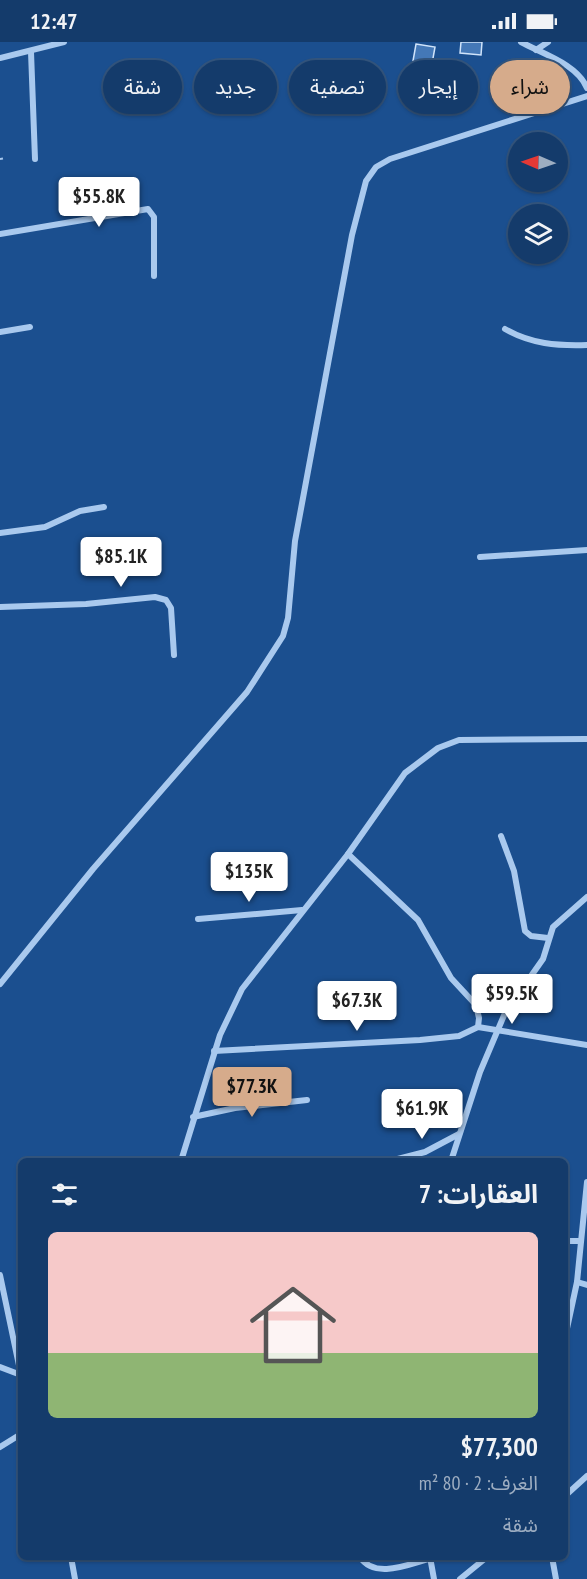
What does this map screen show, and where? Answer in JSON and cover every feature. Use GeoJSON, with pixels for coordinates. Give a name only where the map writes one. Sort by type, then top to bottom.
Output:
{"type":"FeatureCollection","features":[{"type":"Feature","properties":{"kind":"street"},"geometry":{"type":"LineString","coordinates":[[0,58],[64,42]]}},
{"type":"Feature","properties":{"kind":"street"},"geometry":{"type":"LineString","coordinates":[[521,42],[574,71],[587,88]]}},
{"type":"Feature","properties":{"kind":"street"},"geometry":{"type":"LineString","coordinates":[[536,50],[548,42]]}},
{"type":"Feature","properties":{"kind":"street"},"geometry":{"type":"LineString","coordinates":[[31,52],[35,159]]}},
{"type":"Feature","properties":{"kind":"street"},"geometry":{"type":"LineString","coordinates":[[0,984],[93,869],[247,692],[284,636],[288,618],[295,541],[331,335],[361,199],[371,172],[390,159],[587,96]]}},
{"type":"Feature","properties":{"kind":"street"},"geometry":{"type":"LineString","coordinates":[[0,234],[148,209],[154,217],[154,276]]}},
{"type":"Feature","properties":{"kind":"street"},"geometry":{"type":"LineString","coordinates":[[0,332],[30,327]]}},
{"type":"Feature","properties":{"kind":"street"},"geometry":{"type":"LineString","coordinates":[[505,329],[536,342],[563,346],[587,345]]}},
{"type":"Feature","properties":{"kind":"street"},"geometry":{"type":"LineString","coordinates":[[0,533],[45,527],[80,511],[104,507]]}},
{"type":"Feature","properties":{"kind":"street"},"geometry":{"type":"LineString","coordinates":[[480,556],[587,550]]}},
{"type":"Feature","properties":{"kind":"street"},"geometry":{"type":"LineString","coordinates":[[0,607],[86,604],[155,597],[166,600],[171,608],[174,655]]}},
{"type":"Feature","properties":{"kind":"street"},"geometry":{"type":"LineString","coordinates":[[182,1158],[214,1051],[226,1018],[242,988],[348,854],[396,783],[413,765],[438,748],[468,739],[587,739]]}},
{"type":"Feature","properties":{"kind":"street"},"geometry":{"type":"LineString","coordinates":[[501,836],[514,871],[525,931],[531,936],[548,938]]}},
{"type":"Feature","properties":{"kind":"street"},"geometry":{"type":"LineString","coordinates":[[348,854],[418,920],[451,978],[476,1005],[479,1018],[478,1028]]}},
{"type":"Feature","properties":{"kind":"street"},"geometry":{"type":"LineString","coordinates":[[452,1158],[496,1030],[509,1006],[543,959],[548,938],[558,920],[587,897]]}},
{"type":"Feature","properties":{"kind":"street"},"geometry":{"type":"LineString","coordinates":[[198,920],[302,910]]}},
{"type":"Feature","properties":{"kind":"street"},"geometry":{"type":"LineString","coordinates":[[214,1051],[409,1041],[459,1036],[478,1028],[587,1045]]}},
{"type":"Feature","properties":{"kind":"street"},"geometry":{"type":"LineString","coordinates":[[194,1117],[235,1108],[307,1100]]}},
{"type":"Feature","properties":{"kind":"street"},"geometry":{"type":"LineString","coordinates":[[402,1158],[425,1152],[459,1134]]}},
{"type":"Feature","properties":{"kind":"street"},"geometry":{"type":"LineString","coordinates":[[568,1324],[577,1282],[587,1182]]}},
{"type":"Feature","properties":{"kind":"street"},"geometry":{"type":"LineString","coordinates":[[568,1241],[580,1241]]}},
{"type":"Feature","properties":{"kind":"street"},"geometry":{"type":"LineString","coordinates":[[0,1275],[18,1361]]}},
{"type":"Feature","properties":{"kind":"street"},"geometry":{"type":"LineString","coordinates":[[577,1282],[587,1284]]}},
{"type":"Feature","properties":{"kind":"street"},"geometry":{"type":"LineString","coordinates":[[0,1367],[18,1374]]}},
{"type":"Feature","properties":{"kind":"street"},"geometry":{"type":"LineString","coordinates":[[0,1448],[18,1436]]}},
{"type":"Feature","properties":{"kind":"street"},"geometry":{"type":"LineString","coordinates":[[568,1492],[587,1476]]}},
{"type":"Feature","properties":{"kind":"street"},"geometry":{"type":"LineString","coordinates":[[72,1560],[75,1579]]}},
{"type":"Feature","properties":{"kind":"street"},"geometry":{"type":"LineString","coordinates":[[362,1560],[367,1567],[379,1572],[422,1560]]}},
{"type":"Feature","properties":{"kind":"street"},"geometry":{"type":"LineString","coordinates":[[429,1560],[434,1579]]}},
{"type":"Feature","properties":{"kind":"street"},"geometry":{"type":"LineString","coordinates":[[460,1579],[483,1560]]}},
{"type":"Feature","properties":{"kind":"street"},"geometry":{"type":"LineString","coordinates":[[553,1560],[556,1579]]}},
{"type":"Feature","properties":{"kind":"path"},"geometry":{"type":"LineString","coordinates":[[0,159],[7,158]]}},
{"type":"Feature","properties":{"kind":"building"},"geometry":{"type":"Polygon","coordinates":[[[461,42],[482,42],[481,55],[460,53],[461,42]]]}},
{"type":"Feature","properties":{"kind":"building"},"geometry":{"type":"Polygon","coordinates":[[[416,44],[435,47],[433,60],[413,60],[416,44]]]}}]}
